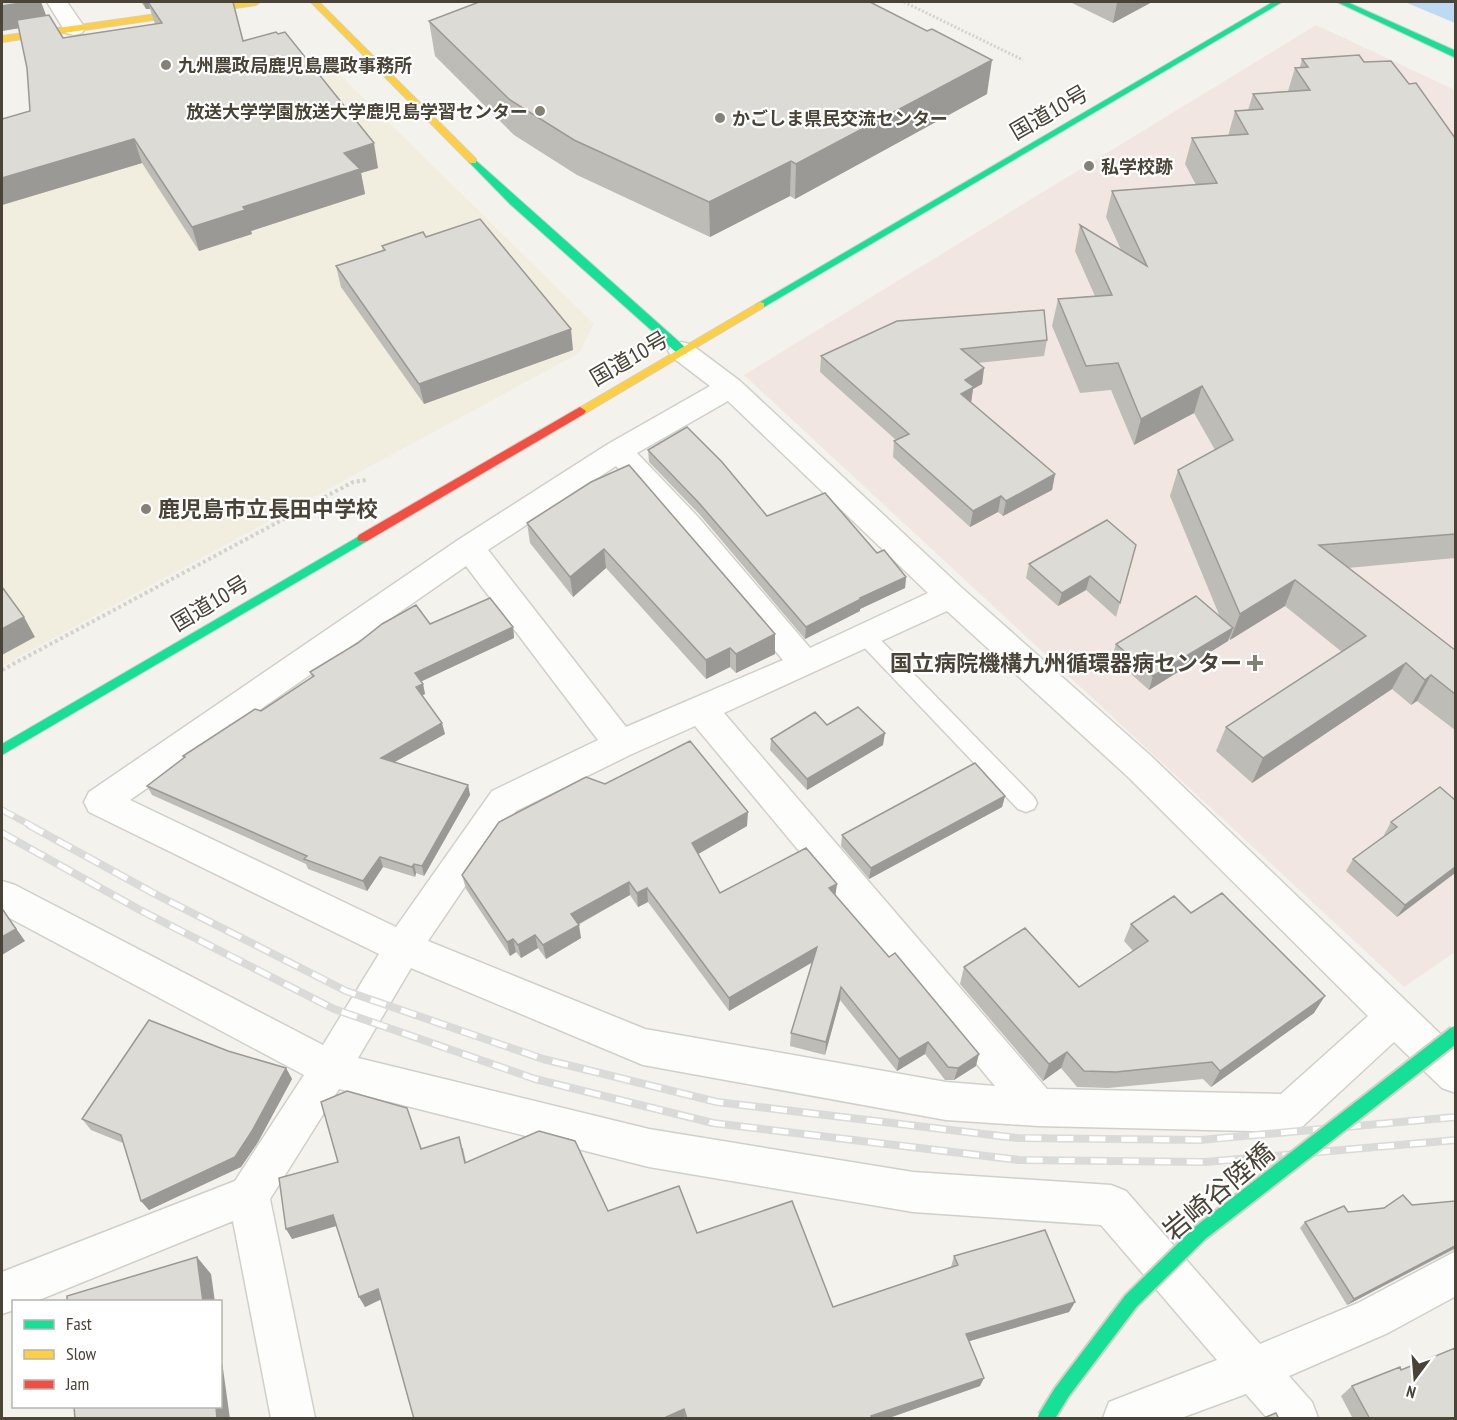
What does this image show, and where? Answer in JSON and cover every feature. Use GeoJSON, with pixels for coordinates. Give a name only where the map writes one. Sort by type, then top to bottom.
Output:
{"type":"FeatureCollection","features":[{"type":"Feature","properties":{"kind":"main road"},"geometry":{"type":"LineString","coordinates":[[2,39],[256,2]]}},
{"type":"Feature","properties":{"kind":"main road"},"geometry":{"type":"LineString","coordinates":[[315,2],[514,202],[682,351]]}},
{"type":"Feature","properties":{"kind":"main road","name":"国道10号"},"geometry":{"type":"LineString","coordinates":[[2,750],[1278,2]]}},
{"type":"Feature","properties":{"kind":"main road"},"geometry":{"type":"LineString","coordinates":[[1341,2],[1455,55]]}},
{"type":"Feature","properties":{"kind":"main road","name":"岩崎谷陸橋"},"geometry":{"type":"LineString","coordinates":[[1047,1419],[1062,1392],[1131,1301],[1200,1233],[1455,1034]]}},
{"type":"Feature","properties":{"kind":"street"},"geometry":{"type":"LineString","coordinates":[[57,2],[74,28]]}},
{"type":"Feature","properties":{"kind":"street"},"geometry":{"type":"LineString","coordinates":[[682,351],[730,387],[951,596],[1139,766],[1455,1075]]}},
{"type":"Feature","properties":{"kind":"street"},"geometry":{"type":"LineString","coordinates":[[730,387],[618,451],[469,548],[101,801],[403,948],[643,1047],[946,1101],[1038,1107],[1289,1113],[1394,1017]]}},
{"type":"Feature","properties":{"kind":"street"},"geometry":{"type":"LineString","coordinates":[[618,451],[687,525],[805,664]]}},
{"type":"Feature","properties":{"kind":"street"},"geometry":{"type":"LineString","coordinates":[[469,548],[620,744]]}},
{"type":"Feature","properties":{"kind":"street"},"geometry":{"type":"LineString","coordinates":[[2,1293],[249,1195],[330,1069],[403,948],[504,801],[620,744],[805,664],[951,596]]}},
{"type":"Feature","properties":{"kind":"street"},"geometry":{"type":"LineString","coordinates":[[700,708],[1038,1107]]}},
{"type":"Feature","properties":{"kind":"street"},"geometry":{"type":"LineString","coordinates":[[2,896],[330,1069],[649,1149],[913,1192],[1111,1205],[1255,1368],[1296,1419]]}},
{"type":"Feature","properties":{"kind":"street"},"geometry":{"type":"LineString","coordinates":[[249,1195],[293,1419]]}},
{"type":"Feature","properties":{"kind":"street"},"geometry":{"type":"LineString","coordinates":[[1125,1419],[1373,1318],[1455,1272]]}},
{"type":"Feature","properties":{"kind":"lane"},"geometry":{"type":"LineString","coordinates":[[865,636],[1026,803]]}},
{"type":"Feature","properties":{"kind":"path"},"geometry":{"type":"LineString","coordinates":[[904,2],[1023,60]]}},
{"type":"Feature","properties":{"kind":"path"},"geometry":{"type":"LineString","coordinates":[[2,670],[353,482],[366,480]]}},
{"type":"Feature","properties":{"kind":"shaded area","name":"国立病院機構九州循環器病センター"},"geometry":{"type":"Polygon","coordinates":[[[1316,25],[1455,90],[1455,952],[1404,987],[744,375],[1316,25]]]}},
{"type":"Feature","properties":{"kind":"shaded area","name":"鹿児島市立長田中学校"},"geometry":{"type":"Polygon","coordinates":[[[333,68],[594,324],[579,353],[2,666],[2,144],[333,68]]]}},
{"type":"Feature","properties":{"kind":"water"},"geometry":{"type":"Polygon","coordinates":[[[1405,2],[1455,4],[1455,23],[1405,2]]]}},
{"type":"Feature","properties":{"kind":"building"},"geometry":{"type":"Polygon","coordinates":[[[2,2],[27,2],[2,6],[2,2]]]}},
{"type":"Feature","properties":{"kind":"building"},"geometry":{"type":"Polygon","coordinates":[[[148,2],[233,2],[243,41],[276,32],[278,34],[285,32],[374,143],[344,153],[360,169],[243,207],[245,210],[192,227],[134,139],[2,178],[2,119],[30,111],[27,68],[17,20],[49,15],[63,38],[162,23],[148,2]]]}},
{"type":"Feature","properties":{"kind":"building","name":"かごしま県民交流センター"},"geometry":{"type":"Polygon","coordinates":[[[479,2],[870,2],[927,31],[932,29],[992,60],[796,164],[791,161],[709,202],[574,140],[510,100],[429,21],[479,2]]]}},
{"type":"Feature","properties":{"kind":"building"},"geometry":{"type":"Polygon","coordinates":[[[1359,55],[1364,62],[1391,61],[1409,84],[1416,83],[1455,138],[1455,534],[1319,545],[1455,650],[1455,694],[1431,675],[1425,680],[1406,663],[1263,758],[1226,727],[1366,636],[1295,580],[1240,614],[1178,470],[1233,440],[1202,386],[1141,419],[1118,363],[1086,366],[1058,299],[1112,295],[1080,225],[1147,266],[1112,191],[1217,183],[1192,138],[1248,134],[1235,111],[1263,109],[1253,94],[1310,90],[1295,68],[1308,67],[1302,59],[1359,55]]]}},
{"type":"Feature","properties":{"kind":"building"},"geometry":{"type":"Polygon","coordinates":[[[480,219],[571,329],[419,384],[336,266],[385,250],[382,246],[423,232],[426,237],[480,219]]]}},
{"type":"Feature","properties":{"kind":"building"},"geometry":{"type":"Polygon","coordinates":[[[1044,310],[1047,340],[961,349],[984,368],[965,380],[974,387],[961,394],[1055,474],[1006,501],[1001,496],[973,511],[894,441],[909,434],[821,356],[897,321],[1044,310]]]}},
{"type":"Feature","properties":{"kind":"building"},"geometry":{"type":"Polygon","coordinates":[[[687,427],[722,462],[767,516],[825,493],[877,553],[884,550],[906,577],[806,627],[699,503],[648,450],[687,427]]]}},
{"type":"Feature","properties":{"kind":"building"},"geometry":{"type":"Polygon","coordinates":[[[629,465],[775,634],[736,654],[730,648],[706,660],[604,549],[570,577],[527,523],[591,482],[629,465]]]}},
{"type":"Feature","properties":{"kind":"building"},"geometry":{"type":"Polygon","coordinates":[[[1107,520],[1136,545],[1120,603],[1090,576],[1062,593],[1029,564],[1107,520]]]}},
{"type":"Feature","properties":{"kind":"building"},"geometry":{"type":"Polygon","coordinates":[[[2,587],[24,617],[2,629],[2,587]]]}},
{"type":"Feature","properties":{"kind":"building"},"geometry":{"type":"Polygon","coordinates":[[[1196,596],[1233,628],[1153,676],[1116,644],[1196,596]]]}},
{"type":"Feature","properties":{"kind":"building"},"geometry":{"type":"Polygon","coordinates":[[[490,598],[513,627],[415,673],[423,684],[416,687],[442,723],[381,758],[468,785],[422,866],[414,864],[412,867],[380,857],[363,881],[304,859],[307,856],[147,786],[185,757],[183,756],[255,709],[261,711],[314,676],[310,672],[358,643],[382,624],[416,605],[430,624],[490,598]]]}},
{"type":"Feature","properties":{"kind":"building"},"geometry":{"type":"Polygon","coordinates":[[[858,707],[885,733],[807,779],[771,739],[815,712],[827,725],[858,707]]]}},
{"type":"Feature","properties":{"kind":"building"},"geometry":{"type":"Polygon","coordinates":[[[690,741],[748,812],[692,843],[720,893],[806,848],[837,884],[829,888],[889,957],[895,953],[979,1054],[958,1068],[948,1067],[928,1042],[899,1059],[841,987],[826,1042],[791,1033],[817,947],[729,998],[647,888],[637,893],[629,882],[571,914],[579,925],[543,945],[535,935],[518,945],[513,939],[507,942],[462,875],[499,822],[586,777],[605,784],[690,741]]]}},
{"type":"Feature","properties":{"kind":"building"},"geometry":{"type":"Polygon","coordinates":[[[975,763],[1005,796],[871,868],[842,835],[975,763]]]}},
{"type":"Feature","properties":{"kind":"building"},"geometry":{"type":"Polygon","coordinates":[[[1440,787],[1455,800],[1455,867],[1405,905],[1353,859],[1397,827],[1391,822],[1440,787]]]}},
{"type":"Feature","properties":{"kind":"building"},"geometry":{"type":"Polygon","coordinates":[[[1222,893],[1325,996],[1220,1071],[1212,1062],[1116,1072],[1084,1071],[1067,1052],[1049,1064],[964,967],[1025,928],[1079,987],[1148,941],[1131,924],[1174,896],[1191,913],[1222,893]]]}},
{"type":"Feature","properties":{"kind":"building"},"geometry":{"type":"Polygon","coordinates":[[[2,909],[16,929],[2,937],[2,909]]]}},
{"type":"Feature","properties":{"kind":"building"},"geometry":{"type":"Polygon","coordinates":[[[149,1020],[228,1051],[286,1068],[252,1131],[235,1157],[141,1201],[121,1135],[82,1119],[149,1020]]]}},
{"type":"Feature","properties":{"kind":"building"},"geometry":{"type":"Polygon","coordinates":[[[347,1091],[407,1108],[421,1149],[459,1137],[465,1163],[539,1131],[575,1141],[608,1211],[679,1186],[697,1233],[792,1201],[833,1307],[958,1265],[954,1256],[1045,1230],[1075,1302],[966,1334],[984,1378],[871,1416],[872,1419],[687,1419],[684,1409],[662,1419],[414,1419],[378,1289],[359,1297],[333,1215],[286,1229],[279,1178],[338,1162],[321,1102],[347,1091]]]}},
{"type":"Feature","properties":{"kind":"building"},"geometry":{"type":"Polygon","coordinates":[[[1403,1195],[1412,1205],[1455,1201],[1455,1246],[1354,1299],[1305,1222],[1344,1206],[1348,1212],[1384,1208],[1403,1195]]]}},
{"type":"Feature","properties":{"kind":"building"},"geometry":{"type":"Polygon","coordinates":[[[197,1257],[203,1300],[67,1300],[67,1296],[197,1257]]]}},
{"type":"Feature","properties":{"kind":"building"},"geometry":{"type":"Polygon","coordinates":[[[1455,1348],[1455,1419],[1370,1419],[1352,1386],[1400,1367],[1401,1370],[1455,1348]]]}},
{"type":"Feature","properties":{"kind":"building"},"geometry":{"type":"Polygon","coordinates":[[[74,1408],[216,1408],[217,1419],[75,1419],[74,1408]]]}},
{"type":"Feature","properties":{"kind":"building"},"geometry":{"type":"Polygon","coordinates":[[[1276,1413],[1279,1419],[1261,1419],[1276,1413]]]}},
{"type":"Feature","properties":{"kind":"railway"},"geometry":{"type":"LineString","coordinates":[[2,810],[32,826]]}},
{"type":"Feature","properties":{"kind":"railway"},"geometry":{"type":"LineString","coordinates":[[29,825],[155,894],[346,991],[543,1059],[717,1102],[1017,1138],[1200,1140],[1456,1117]]}},
{"type":"Feature","properties":{"kind":"railway"},"geometry":{"type":"LineString","coordinates":[[2,833],[140,910],[334,1009],[535,1079],[713,1123],[1019,1160],[1205,1162],[1456,1140]]}},
{"type":"Feature","properties":{"kind":"traffic: fast"},"geometry":{"type":"LineString","coordinates":[[760,305],[1278,2]]}},
{"type":"Feature","properties":{"kind":"traffic: fast"},"geometry":{"type":"LineString","coordinates":[[1341,2],[1456,55]]}},
{"type":"Feature","properties":{"kind":"traffic: fast"},"geometry":{"type":"LineString","coordinates":[[473,161],[514,202],[682,351]]}},
{"type":"Feature","properties":{"kind":"traffic: fast"},"geometry":{"type":"LineString","coordinates":[[2,750],[363,538]]}},
{"type":"Feature","properties":{"kind":"traffic: fast"},"geometry":{"type":"LineString","coordinates":[[1046,1418],[1062,1392],[1131,1301],[1200,1233],[1456,1034]]}},
{"type":"Feature","properties":{"kind":"traffic: slow"},"geometry":{"type":"LineString","coordinates":[[2,39],[256,2]]}},
{"type":"Feature","properties":{"kind":"traffic: slow"},"geometry":{"type":"LineString","coordinates":[[315,2],[473,161]]}},
{"type":"Feature","properties":{"kind":"traffic: slow"},"geometry":{"type":"LineString","coordinates":[[580,411],[760,305]]}},
{"type":"Feature","properties":{"kind":"traffic: jam"},"geometry":{"type":"LineString","coordinates":[[363,538],[580,411]]}},
{"type":"Feature","properties":{"kind":"place","name":"九州農政局鹿児島農政事務所"},"geometry":{"type":"Point","coordinates":[166,65]}},
{"type":"Feature","properties":{"kind":"place","name":"放送大学学園放送大学鹿児島学習センター"},"geometry":{"type":"Point","coordinates":[540,111]}},
{"type":"Feature","properties":{"kind":"place","name":"かごしま県民交流センター"},"geometry":{"type":"Point","coordinates":[720,118]}},
{"type":"Feature","properties":{"kind":"place","name":"私学校跡"},"geometry":{"type":"Point","coordinates":[1089,166]}},
{"type":"Feature","properties":{"kind":"place","name":"鹿児島市立長田中学校"},"geometry":{"type":"Point","coordinates":[146,509]}},
{"type":"Feature","properties":{"kind":"place","name":"国立病院機構九州循環器病センター"},"geometry":{"type":"Point","coordinates":[1255,663]}}]}
